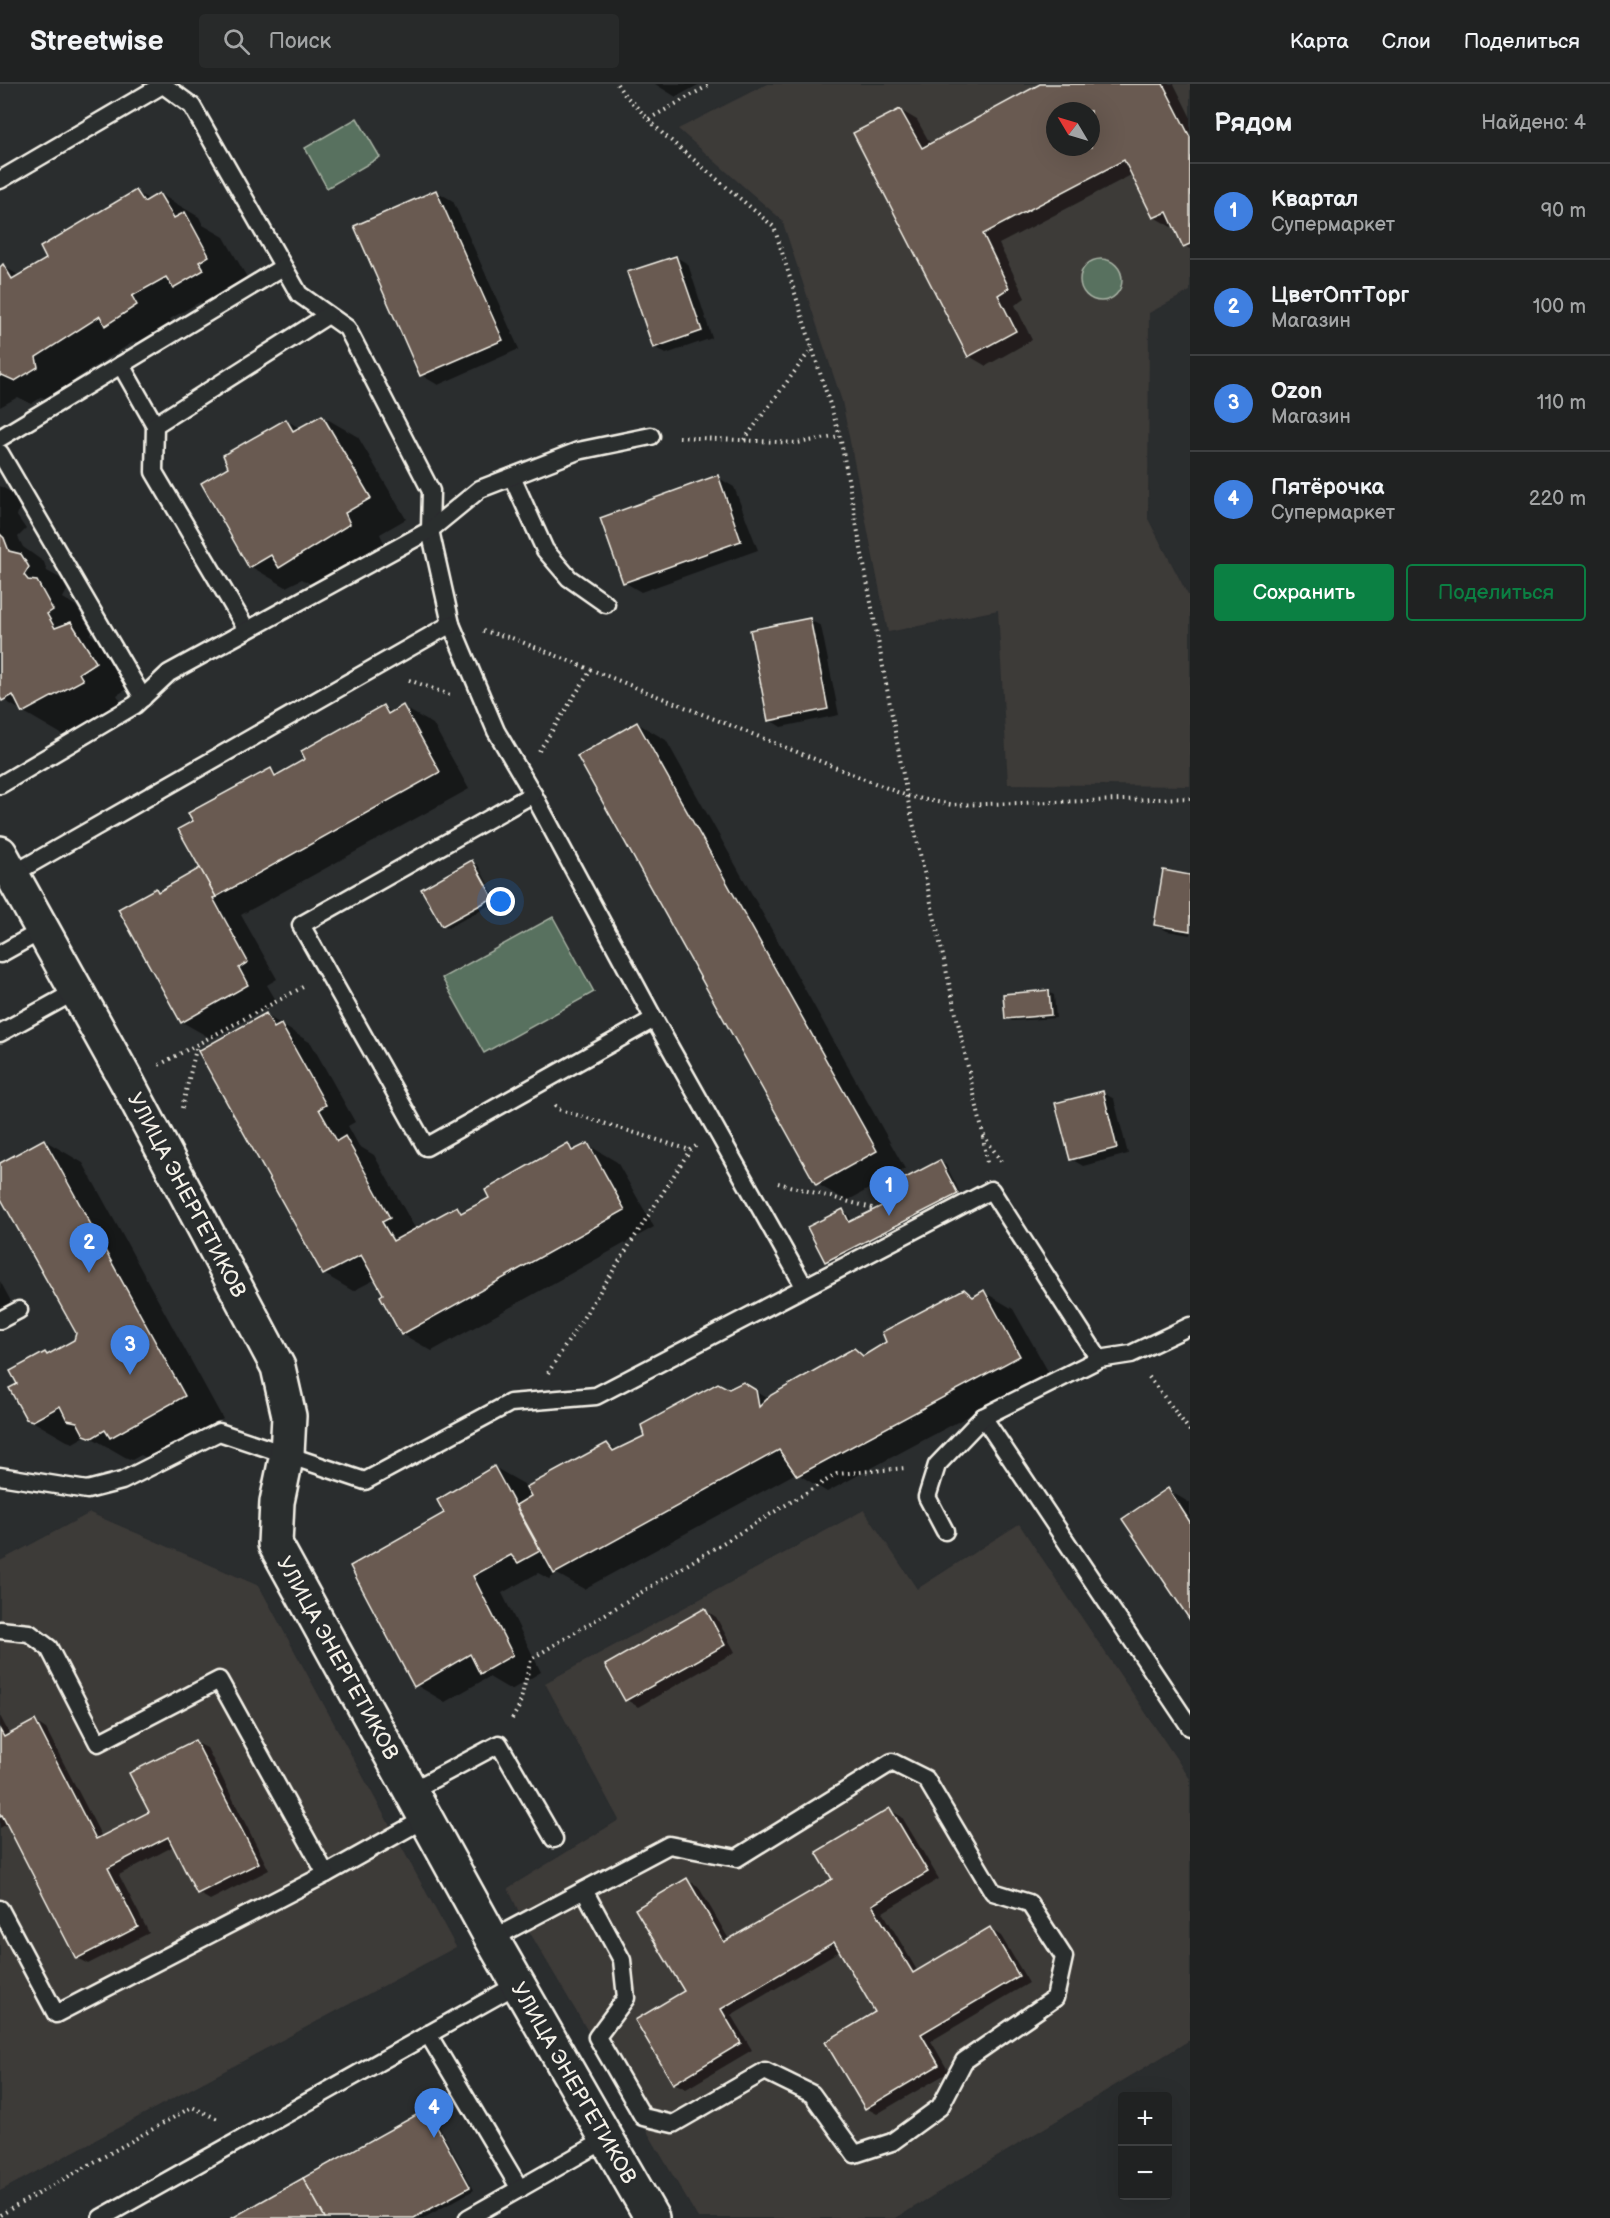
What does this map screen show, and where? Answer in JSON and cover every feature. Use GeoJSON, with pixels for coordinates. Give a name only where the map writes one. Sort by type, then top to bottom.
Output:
{"type":"FeatureCollection","features":[{"type":"Feature","properties":{"kind":"street","name":"УЛИЦА ЭНЕРГЕТИКОВ"},"geometry":{"type":"LineString","coordinates":[[6,863],[127,1082],[278,1367],[289,1416],[287,1454],[277,1502],[275,1544],[492,1939],[605,2140],[652,2218]]}},
{"type":"Feature","properties":{"kind":"lane"},"geometry":{"type":"LineString","coordinates":[[0,180],[163,84],[192,106],[299,294],[347,328],[431,491],[430,530],[451,624],[496,731],[804,1286]]}},
{"type":"Feature","properties":{"kind":"lane"},"geometry":{"type":"LineString","coordinates":[[0,438],[284,267]]}},
{"type":"Feature","properties":{"kind":"lane"},"geometry":{"type":"LineString","coordinates":[[155,425],[328,315]]}},
{"type":"Feature","properties":{"kind":"lane"},"geometry":{"type":"LineString","coordinates":[[121,365],[155,425],[154,472],[247,630]]}},
{"type":"Feature","properties":{"kind":"lane"},"geometry":{"type":"LineString","coordinates":[[0,785],[135,705],[169,673],[430,530],[480,489],[578,451],[651,436]]}},
{"type":"Feature","properties":{"kind":"lane"},"geometry":{"type":"LineString","coordinates":[[0,453],[143,698]]}},
{"type":"Feature","properties":{"kind":"lane"},"geometry":{"type":"LineString","coordinates":[[512,477],[545,550],[569,578],[606,604]]}},
{"type":"Feature","properties":{"kind":"lane"},"geometry":{"type":"LineString","coordinates":[[6,863],[375,667],[451,624]]}},
{"type":"Feature","properties":{"kind":"lane"},"geometry":{"type":"LineString","coordinates":[[533,794],[301,925],[426,1147],[654,1019]]}},
{"type":"Feature","properties":{"kind":"lane"},"geometry":{"type":"LineString","coordinates":[[0,954],[43,930]]}},
{"type":"Feature","properties":{"kind":"lane"},"geometry":{"type":"LineString","coordinates":[[0,1033],[76,991]]}},
{"type":"Feature","properties":{"kind":"lane"},"geometry":{"type":"LineString","coordinates":[[0,1476],[87,1490],[122,1481],[219,1432],[365,1481],[510,1403],[596,1396],[991,1190],[1099,1359]]}},
{"type":"Feature","properties":{"kind":"lane"},"geometry":{"type":"LineString","coordinates":[[0,1320],[19,1310]]}},
{"type":"Feature","properties":{"kind":"lane"},"geometry":{"type":"LineString","coordinates":[[945,1531],[927,1497],[937,1465],[983,1417],[1099,1359],[1131,1354],[1190,1326]]}},
{"type":"Feature","properties":{"kind":"lane"},"geometry":{"type":"LineString","coordinates":[[983,1417],[1190,1727]]}},
{"type":"Feature","properties":{"kind":"lane"},"geometry":{"type":"LineString","coordinates":[[0,1630],[29,1633],[49,1648],[98,1743],[219,1680],[326,1874]]}},
{"type":"Feature","properties":{"kind":"lane"},"geometry":{"type":"LineString","coordinates":[[0,1909],[56,2014],[326,1874],[499,1744],[554,1839]]}},
{"type":"Feature","properties":{"kind":"lane"},"geometry":{"type":"LineString","coordinates":[[492,1939],[584,1890],[669,1845],[737,1858],[892,1762],[926,1779],[993,1892],[1029,1904],[1064,1957],[1055,1998],[964,2061],[940,2107],[892,2142],[855,2154],[812,2094],[765,2071],[673,2124],[643,2117],[597,2037],[626,1998],[622,1960],[584,1890]]}},
{"type":"Feature","properties":{"kind":"lane"},"geometry":{"type":"LineString","coordinates":[[101,2218],[518,1984]]}},
{"type":"Feature","properties":{"kind":"lane"},"geometry":{"type":"LineString","coordinates":[[428,2034],[519,2189]]}},
{"type":"Feature","properties":{"kind":"lane"},"geometry":{"type":"LineString","coordinates":[[472,2217],[605,2140]]}},
{"type":"Feature","properties":{"kind":"path"},"geometry":{"type":"LineString","coordinates":[[617,84],[663,134],[774,227],[840,436],[907,796],[983,1134],[1009,1173]]}},
{"type":"Feature","properties":{"kind":"path"},"geometry":{"type":"LineString","coordinates":[[649,119],[711,84]]}},
{"type":"Feature","properties":{"kind":"path"},"geometry":{"type":"LineString","coordinates":[[743,440],[812,348]]}},
{"type":"Feature","properties":{"kind":"path"},"geometry":{"type":"LineString","coordinates":[[651,436],[797,443],[840,436]]}},
{"type":"Feature","properties":{"kind":"path"},"geometry":{"type":"LineString","coordinates":[[451,624],[512,638],[907,796],[952,805],[1190,798]]}},
{"type":"Feature","properties":{"kind":"path"},"geometry":{"type":"LineString","coordinates":[[375,667],[487,710]]}},
{"type":"Feature","properties":{"kind":"path"},"geometry":{"type":"LineString","coordinates":[[522,777],[591,670]]}},
{"type":"Feature","properties":{"kind":"path"},"geometry":{"type":"LineString","coordinates":[[127,1082],[328,973]]}},
{"type":"Feature","properties":{"kind":"path"},"geometry":{"type":"LineString","coordinates":[[169,1161],[197,1044]]}},
{"type":"Feature","properties":{"kind":"path"},"geometry":{"type":"LineString","coordinates":[[542,1082],[558,1109],[690,1150]]}},
{"type":"Feature","properties":{"kind":"path"},"geometry":{"type":"LineString","coordinates":[[530,1401],[690,1150],[718,1133]]}},
{"type":"Feature","properties":{"kind":"path"},"geometry":{"type":"LineString","coordinates":[[741,1174],[876,1209]]}},
{"type":"Feature","properties":{"kind":"path"},"geometry":{"type":"LineString","coordinates":[[1131,1354],[1190,1431]]}},
{"type":"Feature","properties":{"kind":"path"},"geometry":{"type":"LineString","coordinates":[[499,1744],[519,1707],[531,1659],[837,1474],[937,1465]]}},
{"type":"Feature","properties":{"kind":"path"},"geometry":{"type":"LineString","coordinates":[[0,2215],[192,2107],[224,2122]]}},
{"type":"Feature","properties":{"kind":"shaded area"},"geometry":{"type":"Polygon","coordinates":[[[767,84],[1190,84],[1190,291],[1149,313],[1148,519],[1190,599],[1190,786],[1008,784],[998,610],[888,632],[842,401],[782,220],[678,129],[767,84]]]}},
{"type":"Feature","properties":{"kind":"shaded area"},"geometry":{"type":"Polygon","coordinates":[[[864,1510],[917,1589],[1019,1524],[1190,1779],[1190,2040],[896,2218],[698,2218],[523,1921],[508,1888],[619,1820],[545,1683],[864,1510]]]}},
{"type":"Feature","properties":{"kind":"shaded area"},"geometry":{"type":"Polygon","coordinates":[[[90,1513],[259,1586],[456,1947],[0,2191],[0,1561],[90,1513]]]}},
{"type":"Feature","properties":{"kind":"green space"},"geometry":{"type":"Polygon","coordinates":[[[357,118],[380,157],[327,188],[305,148],[357,118]]]}},
{"type":"Feature","properties":{"kind":"green space"},"geometry":{"type":"Polygon","coordinates":[[[1101,259],[1109,260],[1116,265],[1121,272],[1121,288],[1116,295],[1109,300],[1101,301],[1093,300],[1086,295],[1081,288],[1080,280],[1081,272],[1086,265],[1093,260],[1101,259]]]}},
{"type":"Feature","properties":{"kind":"green space"},"geometry":{"type":"Polygon","coordinates":[[[553,917],[594,992],[484,1053],[442,978],[553,917]]]}},
{"type":"Feature","properties":{"kind":"building"},"geometry":{"type":"Polygon","coordinates":[[[1040,84],[1163,84],[1190,137],[1190,244],[1183,247],[1167,212],[1153,218],[1124,160],[983,234],[1009,288],[998,295],[1016,331],[968,357],[853,133],[900,109],[922,148],[1040,84]]]}},
{"type":"Feature","properties":{"kind":"building"},"geometry":{"type":"Polygon","coordinates":[[[136,190],[144,202],[159,193],[174,218],[185,212],[209,256],[199,262],[204,270],[173,288],[166,277],[132,296],[137,305],[105,326],[100,316],[36,357],[38,367],[15,381],[0,376],[0,267],[3,264],[12,279],[46,259],[40,247],[136,190]]]}},
{"type":"Feature","properties":{"kind":"building"},"geometry":{"type":"Polygon","coordinates":[[[436,190],[503,340],[420,376],[354,226],[436,190]]]}},
{"type":"Feature","properties":{"kind":"building"},"geometry":{"type":"Polygon","coordinates":[[[676,256],[702,331],[653,348],[627,272],[676,256]]]}},
{"type":"Feature","properties":{"kind":"building"},"geometry":{"type":"Polygon","coordinates":[[[322,415],[371,498],[345,513],[350,524],[279,568],[271,555],[249,568],[201,483],[228,467],[223,455],[286,419],[293,431],[322,415]]]}},
{"type":"Feature","properties":{"kind":"building"},"geometry":{"type":"Polygon","coordinates":[[[718,475],[741,541],[623,583],[600,518],[718,475]]]}},
{"type":"Feature","properties":{"kind":"building"},"geometry":{"type":"Polygon","coordinates":[[[0,534],[9,551],[21,554],[29,567],[24,575],[28,580],[37,581],[53,610],[47,614],[55,628],[71,622],[96,662],[79,673],[83,680],[22,713],[13,695],[2,701],[0,697],[0,534]]]}},
{"type":"Feature","properties":{"kind":"building"},"geometry":{"type":"Polygon","coordinates":[[[810,618],[828,709],[768,721],[750,630],[810,618]]]}},
{"type":"Feature","properties":{"kind":"building"},"geometry":{"type":"Polygon","coordinates":[[[383,705],[388,714],[403,705],[440,772],[216,897],[178,829],[193,821],[188,813],[271,768],[275,776],[305,759],[301,751],[383,705]]]}},
{"type":"Feature","properties":{"kind":"building"},"geometry":{"type":"Polygon","coordinates":[[[637,722],[877,1151],[816,1185],[577,756],[637,722]]]}},
{"type":"Feature","properties":{"kind":"building"},"geometry":{"type":"Polygon","coordinates":[[[472,860],[493,898],[442,926],[421,889],[472,860]]]}},
{"type":"Feature","properties":{"kind":"building"},"geometry":{"type":"Polygon","coordinates":[[[200,868],[216,897],[213,898],[248,962],[239,968],[248,985],[181,1023],[118,909],[156,888],[158,892],[200,868]]]}},
{"type":"Feature","properties":{"kind":"building"},"geometry":{"type":"Polygon","coordinates":[[[1163,870],[1190,875],[1190,931],[1154,925],[1163,870]]]}},
{"type":"Feature","properties":{"kind":"building"},"geometry":{"type":"Polygon","coordinates":[[[1049,990],[1051,1015],[1005,1019],[1003,994],[1049,990]]]}},
{"type":"Feature","properties":{"kind":"building"},"geometry":{"type":"Polygon","coordinates":[[[266,1013],[274,1028],[281,1024],[326,1105],[319,1109],[337,1141],[345,1136],[368,1177],[390,1218],[382,1222],[393,1241],[457,1206],[461,1213],[489,1198],[485,1190],[568,1143],[572,1151],[588,1143],[625,1210],[401,1335],[380,1296],[383,1294],[361,1255],[323,1275],[198,1051],[266,1013]]]}},
{"type":"Feature","properties":{"kind":"building"},"geometry":{"type":"Polygon","coordinates":[[[1103,1091],[1117,1148],[1070,1160],[1055,1103],[1103,1091]]]}},
{"type":"Feature","properties":{"kind":"building"},"geometry":{"type":"Polygon","coordinates":[[[44,1139],[185,1396],[110,1438],[105,1430],[92,1438],[84,1435],[77,1422],[67,1420],[60,1406],[33,1421],[26,1419],[9,1388],[17,1384],[10,1371],[45,1352],[47,1355],[74,1340],[76,1333],[0,1197],[0,1163],[44,1139]]]}},
{"type":"Feature","properties":{"kind":"building"},"geometry":{"type":"Polygon","coordinates":[[[940,1160],[958,1194],[825,1262],[807,1227],[843,1209],[849,1222],[890,1202],[884,1189],[940,1160]]]}},
{"type":"Feature","properties":{"kind":"building"},"geometry":{"type":"Polygon","coordinates":[[[964,1289],[973,1297],[984,1290],[1020,1356],[797,1476],[779,1450],[554,1574],[516,1505],[531,1496],[526,1487],[607,1443],[613,1451],[644,1436],[641,1425],[718,1383],[729,1389],[743,1382],[756,1390],[759,1407],[771,1395],[854,1348],[863,1356],[886,1342],[882,1332],[964,1289]]]}},
{"type":"Feature","properties":{"kind":"building"},"geometry":{"type":"Polygon","coordinates":[[[494,1466],[540,1551],[518,1563],[511,1555],[473,1576],[513,1655],[480,1674],[470,1654],[414,1687],[350,1566],[444,1513],[437,1500],[494,1466]]]}},
{"type":"Feature","properties":{"kind":"building"},"geometry":{"type":"Polygon","coordinates":[[[1168,1488],[1190,1522],[1190,1620],[1122,1519],[1168,1488]]]}},
{"type":"Feature","properties":{"kind":"building"},"geometry":{"type":"Polygon","coordinates":[[[705,1608],[725,1645],[625,1701],[605,1665],[705,1608]]]}},
{"type":"Feature","properties":{"kind":"building"},"geometry":{"type":"Polygon","coordinates":[[[35,1720],[96,1839],[149,1812],[129,1773],[195,1740],[259,1863],[197,1894],[168,1837],[108,1868],[138,1927],[76,1959],[2,1815],[0,1816],[0,1730],[4,1737],[35,1720]]]}},
{"type":"Feature","properties":{"kind":"building"},"geometry":{"type":"Polygon","coordinates":[[[890,1808],[928,1872],[872,1905],[913,1973],[990,1927],[1019,1976],[921,2034],[939,2065],[865,2109],[825,2042],[875,2012],[834,1942],[721,2009],[741,2043],[673,2084],[635,2020],[684,1991],[635,1909],[687,1878],[724,1942],[832,1879],[816,1852],[890,1808]]]}},
{"type":"Feature","properties":{"kind":"building"},"geometry":{"type":"Polygon","coordinates":[[[427,2109],[470,2187],[414,2218],[325,2218],[303,2178],[427,2109]]]}},
{"type":"Feature","properties":{"kind":"building"},"geometry":{"type":"Polygon","coordinates":[[[303,2178],[325,2218],[232,2218],[271,2196],[303,2178]]]}},
{"type":"Feature","properties":{"kind":"place","name":"Квартал"},"geometry":{"type":"Point","coordinates":[889,1216]}},
{"type":"Feature","properties":{"kind":"place","name":"ЦветОптТорг"},"geometry":{"type":"Point","coordinates":[89,1273]}},
{"type":"Feature","properties":{"kind":"place","name":"Ozon"},"geometry":{"type":"Point","coordinates":[130,1375]}},
{"type":"Feature","properties":{"kind":"place","name":"Пятёрочка"},"geometry":{"type":"Point","coordinates":[434,2138]}}]}
